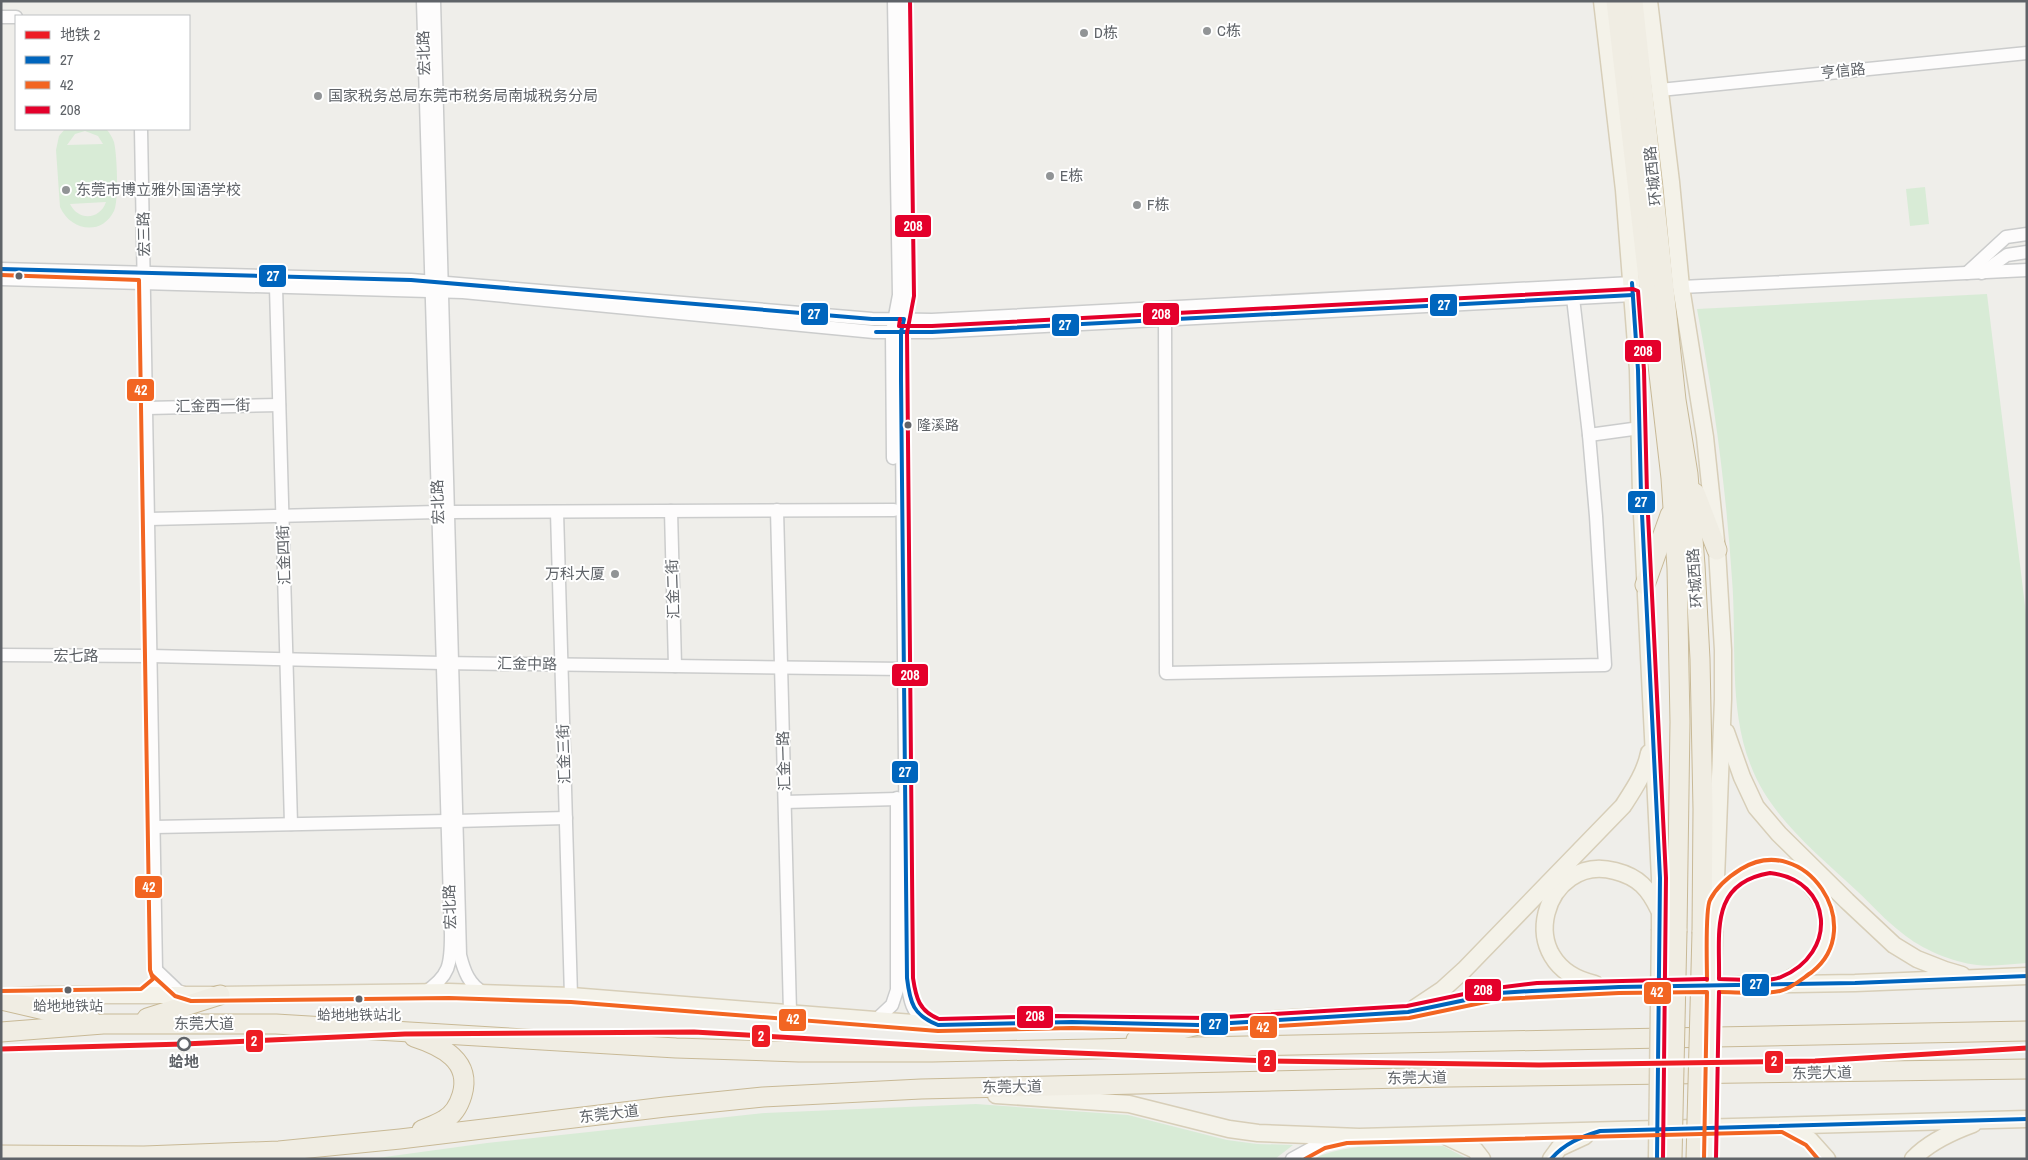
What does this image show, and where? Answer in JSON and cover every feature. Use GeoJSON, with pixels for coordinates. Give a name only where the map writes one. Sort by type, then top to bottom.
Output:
{"type":"FeatureCollection","features":[{"type":"Feature","properties":{"kind":"highway","name":"环城西路"},"geometry":{"type":"LineString","coordinates":[[1616,1],[1671,478],[1677,568],[1680,722],[1669,930],[1672,1159]]}},
{"type":"Feature","properties":{"kind":"highway","name":"环城西路"},"geometry":{"type":"LineString","coordinates":[[1633,1],[1676,400],[1688,474],[1700,659],[1708,931],[1696,1159]]}},
{"type":"Feature","properties":{"kind":"highway"},"geometry":{"type":"LineString","coordinates":[[1688,474],[1717,550]]}},
{"type":"Feature","properties":{"kind":"highway"},"geometry":{"type":"LineString","coordinates":[[1645,585],[1673,507]]}},
{"type":"Feature","properties":{"kind":"highway"},"geometry":{"type":"LineString","coordinates":[[130,1024],[220,995]]}},
{"type":"Feature","properties":{"kind":"highway"},"geometry":{"type":"LineString","coordinates":[[1,998],[103,1024]]}},
{"type":"Feature","properties":{"kind":"highway","name":"东莞大道"},"geometry":{"type":"LineString","coordinates":[[1,1032],[103,1024],[276,1024],[676,1048],[799,1052],[932,1052],[2027,1031]]}},
{"type":"Feature","properties":{"kind":"highway"},"geometry":{"type":"LineString","coordinates":[[1100,1049],[1198,1025]]}},
{"type":"Feature","properties":{"kind":"highway"},"geometry":{"type":"LineString","coordinates":[[391,1030],[422,1040],[448,1052],[463,1069],[466,1083],[459,1104],[445,1120],[400,1139]]}},
{"type":"Feature","properties":{"kind":"highway","name":"东莞大道"},"geometry":{"type":"LineString","coordinates":[[1,1155],[142,1158],[279,1151],[763,1097],[921,1089],[1439,1077],[2027,1070]]}},
{"type":"Feature","properties":{"kind":"main road"},"geometry":{"type":"LineString","coordinates":[[1602,1],[1624,190],[1633,289],[1638,370],[1645,585],[1660,878],[1660,913]]}},
{"type":"Feature","properties":{"kind":"main road"},"geometry":{"type":"LineString","coordinates":[[1650,1],[1681,287],[1702,412],[1717,550],[1723,650],[1715,904],[1708,931],[1710,1159]]}},
{"type":"Feature","properties":{"kind":"main road"},"geometry":{"type":"LineString","coordinates":[[1722,721],[1742,777],[1756,807],[1779,834],[1894,944],[1918,959],[1945,970],[1976,978]]}},
{"type":"Feature","properties":{"kind":"main road"},"geometry":{"type":"LineString","coordinates":[[1408,1012],[1442,990],[1464,970],[1623,806],[1647,765],[1652,736]]}},
{"type":"Feature","properties":{"kind":"main road"},"geometry":{"type":"LineString","coordinates":[[1715,904],[1730,884],[1750,871],[1767,866],[1789,868],[1806,879],[1819,895],[1828,915],[1828,932],[1822,949],[1814,962],[1800,973],[1780,984]]}},
{"type":"Feature","properties":{"kind":"main road"},"geometry":{"type":"LineString","coordinates":[[1610,987],[1580,980],[1562,969],[1551,955],[1544,937],[1545,916],[1553,895],[1566,881],[1587,870],[1607,868],[1628,874],[1649,890],[1669,930],[1657,1159]]}},
{"type":"Feature","properties":{"kind":"main road"},"geometry":{"type":"LineString","coordinates":[[1,998],[424,992],[484,993],[570,996],[938,1024],[1072,1022],[1198,1025],[1408,1012],[1499,993],[1610,987],[2027,976]]}},
{"type":"Feature","properties":{"kind":"main road"},"geometry":{"type":"LineString","coordinates":[[921,1089],[1129,1104],[1229,1129],[1258,1133],[1346,1137],[1600,1132],[2027,1118]]}},
{"type":"Feature","properties":{"kind":"main road"},"geometry":{"type":"LineString","coordinates":[[1913,1159],[1919,1152],[1949,1133],[1986,1120]]}},
{"type":"Feature","properties":{"kind":"main road"},"geometry":{"type":"LineString","coordinates":[[1783,1126],[1810,1140],[1827,1159]]}},
{"type":"Feature","properties":{"kind":"main road"},"geometry":{"type":"LineString","coordinates":[[1551,1159],[1559,1148],[1579,1137],[1600,1132]]}},
{"type":"Feature","properties":{"kind":"main road"},"geometry":{"type":"LineString","coordinates":[[1445,1136],[1475,1150],[1482,1159]]}},
{"type":"Feature","properties":{"kind":"street","name":"宏北路"},"geometry":{"type":"LineString","coordinates":[[423,1],[437,286]]}},
{"type":"Feature","properties":{"kind":"street","name":"宏北路"},"geometry":{"type":"LineString","coordinates":[[434,1],[437,286],[452,821],[460,955],[468,978],[478,990],[484,993]]}},
{"type":"Feature","properties":{"kind":"street"},"geometry":{"type":"LineString","coordinates":[[894,1],[899,295],[894,510],[900,669],[907,978],[909,996],[919,1016],[925,1021],[938,1024]]}},
{"type":"Feature","properties":{"kind":"street"},"geometry":{"type":"LineString","coordinates":[[876,1020],[892,1005],[897,990],[897,800],[900,669],[898,326],[908,296],[904,1]]}},
{"type":"Feature","properties":{"kind":"street"},"geometry":{"type":"LineString","coordinates":[[1,17],[15,17]]}},
{"type":"Feature","properties":{"kind":"street","name":"亨信路"},"geometry":{"type":"LineString","coordinates":[[1660,90],[2027,53]]}},
{"type":"Feature","properties":{"kind":"street","name":"宏三路"},"geometry":{"type":"LineString","coordinates":[[141,130],[156,970],[160,980],[154,988],[143,995]]}},
{"type":"Feature","properties":{"kind":"street"},"geometry":{"type":"LineString","coordinates":[[1968,273],[2006,237],[2027,234]]}},
{"type":"Feature","properties":{"kind":"street"},"geometry":{"type":"LineString","coordinates":[[1982,272],[2007,254],[2027,252]]}},
{"type":"Feature","properties":{"kind":"street"},"geometry":{"type":"LineString","coordinates":[[1,269],[276,286],[437,286]]}},
{"type":"Feature","properties":{"kind":"street"},"geometry":{"type":"LineString","coordinates":[[1681,287],[2027,270]]}},
{"type":"Feature","properties":{"kind":"street"},"geometry":{"type":"LineString","coordinates":[[1,279],[145,278],[437,286],[898,326],[1165,320],[1573,298],[1633,289]]}},
{"type":"Feature","properties":{"kind":"street","name":"汇金四街"},"geometry":{"type":"LineString","coordinates":[[276,286],[291,824]]}},
{"type":"Feature","properties":{"kind":"street"},"geometry":{"type":"LineString","coordinates":[[898,326],[932,320],[1633,289]]}},
{"type":"Feature","properties":{"kind":"street"},"geometry":{"type":"LineString","coordinates":[[1165,320],[1166,674],[1605,665],[1589,435],[1573,298]]}},
{"type":"Feature","properties":{"kind":"street","name":"汇金西一街"},"geometry":{"type":"LineString","coordinates":[[147,408],[280,405]]}},
{"type":"Feature","properties":{"kind":"street"},"geometry":{"type":"LineString","coordinates":[[1589,435],[1640,428]]}},
{"type":"Feature","properties":{"kind":"street","name":"汇金一路"},"geometry":{"type":"LineString","coordinates":[[777,510],[790,1012]]}},
{"type":"Feature","properties":{"kind":"street"},"geometry":{"type":"LineString","coordinates":[[149,519],[443,512],[894,510]]}},
{"type":"Feature","properties":{"kind":"street","name":"汇金二街"},"geometry":{"type":"LineString","coordinates":[[671,511],[675,666]]}},
{"type":"Feature","properties":{"kind":"street","name":"汇金三街"},"geometry":{"type":"LineString","coordinates":[[558,512],[570,996]]}},
{"type":"Feature","properties":{"kind":"street","name":"宏七路"},"geometry":{"type":"LineString","coordinates":[[1,655],[151,656]]}},
{"type":"Feature","properties":{"kind":"street","name":"汇金中路"},"geometry":{"type":"LineString","coordinates":[[151,656],[447,663],[900,669]]}},
{"type":"Feature","properties":{"kind":"street"},"geometry":{"type":"LineString","coordinates":[[785,802],[897,800]]}},
{"type":"Feature","properties":{"kind":"street"},"geometry":{"type":"LineString","coordinates":[[154,827],[566,818]]}},
{"type":"Feature","properties":{"kind":"street","name":"宏北路"},"geometry":{"type":"LineString","coordinates":[[424,992],[445,975],[451,956],[452,821]]}},
{"type":"Feature","properties":{"kind":"street"},"geometry":{"type":"LineString","coordinates":[[156,970],[178,991],[192,995]]}},
{"type":"Feature","properties":{"kind":"street"},"geometry":{"type":"LineString","coordinates":[[1292,1159],[1323,1142],[1346,1137]]}},
{"type":"Feature","properties":{"kind":"green space"},"geometry":{"type":"Polygon","coordinates":[[[64,130],[107,130],[110,134],[114,142],[117,166],[116,206],[108,219],[101,225],[86,227],[78,225],[65,215],[60,207],[56,150],[59,136],[64,130]],[[85,131],[75,134],[67,145],[103,144],[98,136],[85,131]],[[106,202],[70,204],[74,210],[83,216],[94,215],[103,208],[106,202]]]}},
{"type":"Feature","properties":{"kind":"green space"},"geometry":{"type":"Polygon","coordinates":[[[1925,187],[1929,224],[1910,226],[1906,189],[1925,187]]]}},
{"type":"Feature","properties":{"kind":"green space"},"geometry":{"type":"Polygon","coordinates":[[[1987,294],[2027,622],[2027,963],[1989,966],[1957,961],[1937,954],[1910,939],[1896,928],[1783,819],[1760,785],[1751,766],[1744,744],[1736,698],[1733,602],[1723,477],[1709,376],[1697,309],[1987,294]]]}},
{"type":"Feature","properties":{"kind":"green space"},"geometry":{"type":"Polygon","coordinates":[[[976,1104],[1128,1115],[1227,1140],[1257,1144],[1293,1145],[1275,1159],[370,1159],[487,1143],[765,1113],[976,1104]]]}},
{"type":"Feature","properties":{"kind":"green space"},"geometry":{"type":"Polygon","coordinates":[[[1443,1146],[1468,1159],[1313,1159],[1344,1149],[1361,1147],[1443,1146]]]}},
{"type":"Feature","properties":{"kind":"metro line","name":"2"},"geometry":{"type":"LineString","coordinates":[[1,1049],[184,1044],[405,1034],[694,1032],[983,1049],[1269,1061],[1539,1065],[1815,1061],[2027,1048]]}},
{"type":"Feature","properties":{"kind":"transit line","name":"208"},"geometry":{"type":"LineString","coordinates":[[910,1],[914,296],[907,333],[913,978],[917,998],[923,1008],[939,1019],[1056,1016],[1208,1018],[1407,1006],[1488,989],[1537,983],[1707,979]]}},
{"type":"Feature","properties":{"kind":"transit line","name":"27"},"geometry":{"type":"LineString","coordinates":[[1,269],[411,280],[872,319],[904,319],[901,332],[901,380],[907,978],[914,1007],[923,1017],[938,1025],[1072,1022],[1198,1025],[1408,1012],[1499,993],[1532,991],[1619,987],[1855,983],[2027,976]]}},
{"type":"Feature","properties":{"kind":"transit line","name":"42"},"geometry":{"type":"LineString","coordinates":[[1,275],[139,280],[150,970],[153,979],[141,989],[1,991]]}},
{"type":"Feature","properties":{"kind":"transit line","name":"27"},"geometry":{"type":"LineString","coordinates":[[1632,283],[1638,370],[1641,494],[1660,878],[1657,1159]]}},
{"type":"Feature","properties":{"kind":"transit line","name":"208"},"geometry":{"type":"LineString","coordinates":[[900,319],[899,326],[932,326],[1633,289],[1638,291],[1644,370],[1647,494],[1666,878],[1663,1159]]}},
{"type":"Feature","properties":{"kind":"transit line","name":"27"},"geometry":{"type":"LineString","coordinates":[[876,332],[932,332],[1633,295]]}},
{"type":"Feature","properties":{"kind":"transit line","name":"42"},"geometry":{"type":"LineString","coordinates":[[1707,980],[1708,905],[1719,886],[1741,869],[1765,860],[1787,862],[1807,873],[1822,889],[1831,909],[1834,931],[1828,953],[1812,972],[1793,986],[1784,990],[1766,993],[1719,992]]}},
{"type":"Feature","properties":{"kind":"transit line","name":"208"},"geometry":{"type":"LineString","coordinates":[[1770,873],[1791,879],[1807,889],[1817,903],[1821,919],[1819,936],[1812,952],[1800,966],[1775,979],[1719,979],[1719,928],[1727,899],[1736,887],[1750,879],[1770,873]]}},
{"type":"Feature","properties":{"kind":"transit line","name":"42"},"geometry":{"type":"LineString","coordinates":[[152,975],[175,996],[191,1001],[449,998],[571,1002],[938,1031],[1072,1028],[1198,1031],[1409,1018],[1500,999],[1619,993],[1707,992],[1704,1159]]}},
{"type":"Feature","properties":{"kind":"transit line","name":"208"},"geometry":{"type":"LineString","coordinates":[[1716,1159],[1719,992]]}},
{"type":"Feature","properties":{"kind":"transit line","name":"27"},"geometry":{"type":"LineString","coordinates":[[1551,1159],[1574,1141],[1600,1131],[2027,1119]]}},
{"type":"Feature","properties":{"kind":"transit line","name":"42"},"geometry":{"type":"LineString","coordinates":[[1305,1159],[1325,1148],[1347,1143],[1782,1132],[1806,1145],[1818,1159]]}},
{"type":"Feature","properties":{"kind":"place","name":"C栋"},"geometry":{"type":"Point","coordinates":[1207,31]}},
{"type":"Feature","properties":{"kind":"place","name":"D栋"},"geometry":{"type":"Point","coordinates":[1084,33]}},
{"type":"Feature","properties":{"kind":"place","name":"国家税务总局东莞市税务局南城税务分局"},"geometry":{"type":"Point","coordinates":[318,96]}},
{"type":"Feature","properties":{"kind":"place","name":"E栋"},"geometry":{"type":"Point","coordinates":[1050,176]}},
{"type":"Feature","properties":{"kind":"place","name":"东莞市博立雅外国语学校"},"geometry":{"type":"Point","coordinates":[66,190]}},
{"type":"Feature","properties":{"kind":"place","name":"F栋"},"geometry":{"type":"Point","coordinates":[1137,205]}},
{"type":"Feature","properties":{"kind":"place","name":"隆溪路"},"geometry":{"type":"Point","coordinates":[908,425]}},
{"type":"Feature","properties":{"kind":"place","name":"万科大厦"},"geometry":{"type":"Point","coordinates":[615,574]}},
{"type":"Feature","properties":{"kind":"place","name":"蛤地地铁站"},"geometry":{"type":"Point","coordinates":[68,990]}},
{"type":"Feature","properties":{"kind":"place","name":"蛤地地铁站北"},"geometry":{"type":"Point","coordinates":[359,999]}},
{"type":"Feature","properties":{"kind":"place","name":"蛤地"},"geometry":{"type":"Point","coordinates":[184,1044]}}]}
